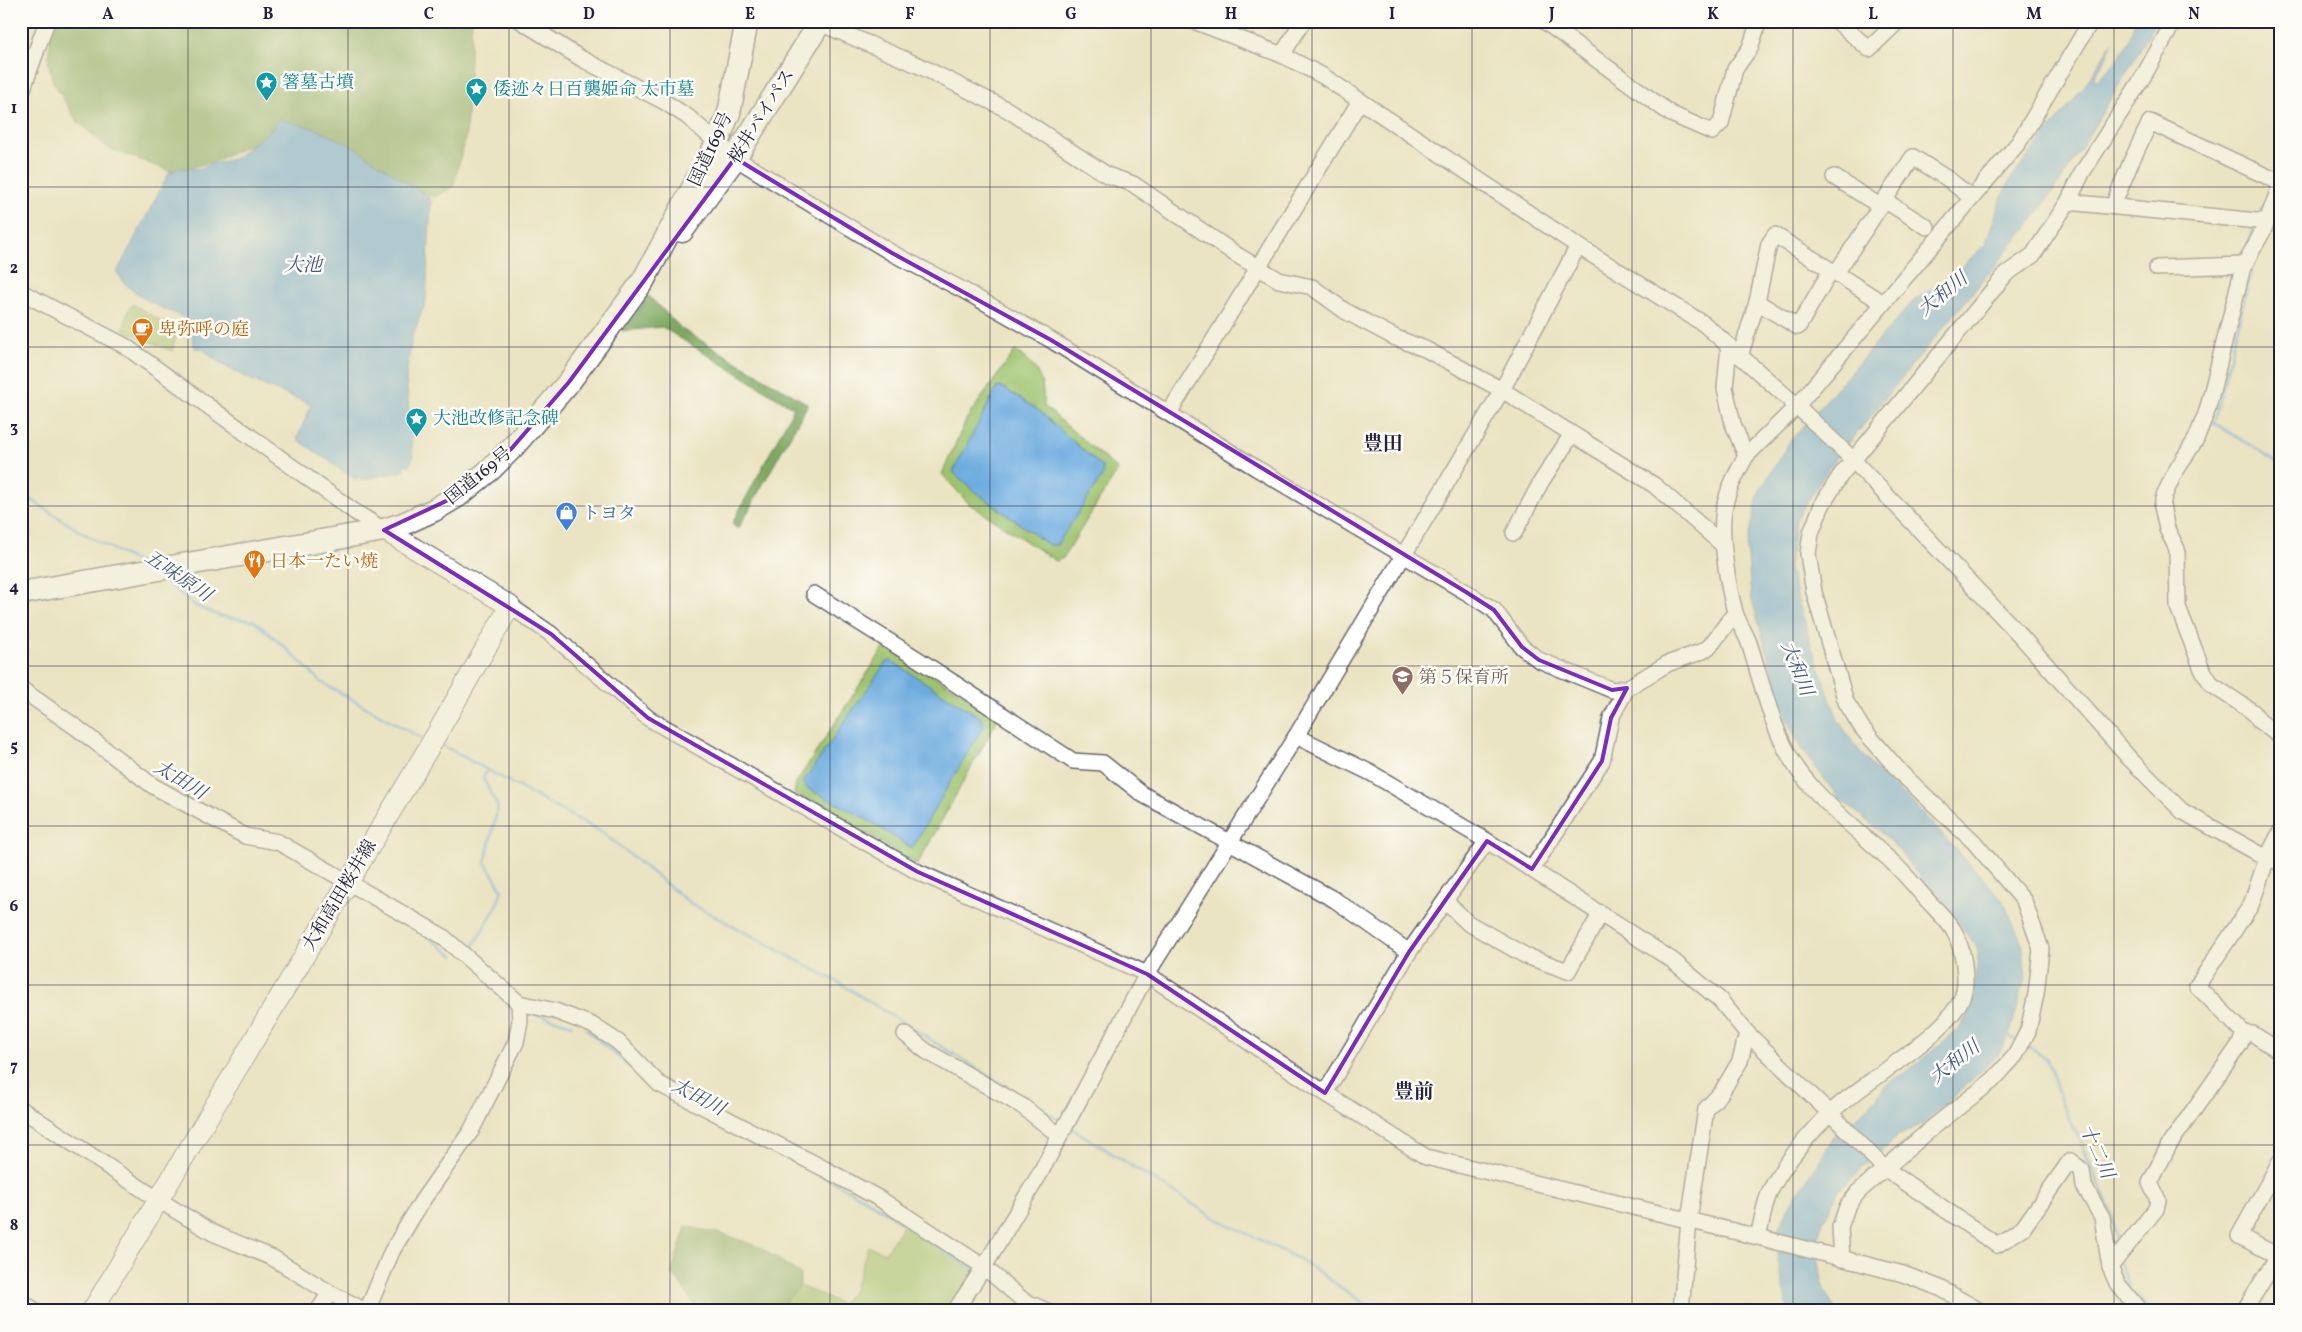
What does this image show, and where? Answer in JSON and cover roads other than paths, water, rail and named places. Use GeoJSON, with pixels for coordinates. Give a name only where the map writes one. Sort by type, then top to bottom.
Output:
{"type":"FeatureCollection","features":[{"type":"Feature","properties":{"kind":"highway","name":"国道169号"},"geometry":{"type":"LineString","coordinates":[[21,593],[384,530],[404,524],[434,510],[459,495],[491,469],[512,448],[569,382],[643,281],[717,143],[731,104],[747,21]]}},
{"type":"Feature","properties":{"kind":"highway","name":"桜井バイパス"},"geometry":{"type":"LineString","coordinates":[[643,281],[735,158],[820,22]]}},
{"type":"Feature","properties":{"kind":"main road"},"geometry":{"type":"LineString","coordinates":[[384,530],[510,606]]}},
{"type":"Feature","properties":{"kind":"main road","name":"大和高田桜井線"},"geometry":{"type":"LineString","coordinates":[[92,1311],[157,1199],[428,749],[510,606]]}},
{"type":"Feature","properties":{"kind":"street"},"geometry":{"type":"LineString","coordinates":[[21,94],[47,21]]}},
{"type":"Feature","properties":{"kind":"street"},"geometry":{"type":"LineString","coordinates":[[521,21],[582,59],[663,101],[688,117],[735,158],[892,253],[961,289],[1051,340],[1168,414],[1494,610],[1522,647],[1540,660],[1612,690],[1627,688],[1667,664],[1703,651],[1710,646],[1735,614]]}},
{"type":"Feature","properties":{"kind":"street"},"geometry":{"type":"LineString","coordinates":[[1194,21],[1282,55],[1323,76],[1578,246],[1704,324],[1852,459],[2018,633],[2130,759],[2182,811],[2274,861]]}},
{"type":"Feature","properties":{"kind":"street"},"geometry":{"type":"LineString","coordinates":[[1282,55],[1303,21]]}},
{"type":"Feature","properties":{"kind":"street"},"geometry":{"type":"LineString","coordinates":[[1544,21],[1671,114],[1712,132],[1721,123],[1735,69],[1750,48],[1758,21]]}},
{"type":"Feature","properties":{"kind":"street"},"geometry":{"type":"LineString","coordinates":[[1837,21],[1869,49],[1898,21]]}},
{"type":"Feature","properties":{"kind":"street"},"geometry":{"type":"LineString","coordinates":[[1761,1238],[1769,1193],[1791,1156],[1832,1115],[1948,1019],[1958,1005],[1964,991],[1962,955],[1956,934],[1939,912],[1893,861],[1842,817],[1809,784],[1785,752],[1754,664],[1750,646],[1735,614],[1723,545],[1723,518],[1729,486],[1746,456],[1799,409],[1883,303],[2019,142],[2091,21]]}},
{"type":"Feature","properties":{"kind":"street"},"geometry":{"type":"LineString","coordinates":[[1838,1258],[1840,1227],[1847,1207],[1858,1192],[1884,1168],[1992,1080],[2016,1056],[2030,1022],[2036,994],[2041,949],[2024,901],[1974,842],[1902,774],[1862,728],[1846,702],[1814,592],[1808,554],[1811,533],[1822,505],[1852,459],[2006,274],[2032,254],[2068,202],[2082,172],[2143,77],[2174,21]]}},
{"type":"Feature","properties":{"kind":"street"},"geometry":{"type":"LineString","coordinates":[[820,22],[920,66],[1008,110],[1107,175],[1133,184],[1279,280],[1312,288],[1353,315],[1502,390],[1654,485],[1723,545]]}},
{"type":"Feature","properties":{"kind":"street"},"geometry":{"type":"LineString","coordinates":[[1168,414],[1360,101]]}},
{"type":"Feature","properties":{"kind":"street"},"geometry":{"type":"LineString","coordinates":[[2113,206],[2130,162],[2150,122],[2281,184],[2267,222],[2244,265],[2207,411],[2196,438],[2171,482],[2162,506],[2168,529],[2177,549],[2178,607],[2202,669],[2212,685],[2254,712],[2259,721],[2281,737]]}},
{"type":"Feature","properties":{"kind":"street"},"geometry":{"type":"LineString","coordinates":[[1757,302],[1798,326],[1912,157],[1948,179],[1972,198]]}},
{"type":"Feature","properties":{"kind":"street"},"geometry":{"type":"LineString","coordinates":[[1834,177],[1927,226]]}},
{"type":"Feature","properties":{"kind":"street"},"geometry":{"type":"LineString","coordinates":[[2068,202],[2267,222]]}},
{"type":"Feature","properties":{"kind":"street"},"geometry":{"type":"LineString","coordinates":[[1746,456],[1733,424],[1725,388],[1735,351],[1757,302],[1769,244],[1775,235],[1883,303]]}},
{"type":"Feature","properties":{"kind":"street"},"geometry":{"type":"LineString","coordinates":[[955,1311],[984,1267],[1060,1136],[1147,974],[1296,736],[1405,556],[1502,390],[1578,246]]}},
{"type":"Feature","properties":{"kind":"street"},"geometry":{"type":"LineString","coordinates":[[2157,268],[2244,265]]}},
{"type":"Feature","properties":{"kind":"street"},"geometry":{"type":"LineString","coordinates":[[21,292],[125,346],[355,512],[384,530]]}},
{"type":"Feature","properties":{"kind":"street"},"geometry":{"type":"LineString","coordinates":[[1514,533],[1541,482],[1572,434]]}},
{"type":"Feature","properties":{"kind":"street"},"geometry":{"type":"LineString","coordinates":[[338,538],[358,523],[355,512]]}},
{"type":"Feature","properties":{"kind":"street"},"geometry":{"type":"LineString","coordinates":[[814,594],[1073,761],[1103,764],[1142,794],[1335,900],[1409,952]]}},
{"type":"Feature","properties":{"kind":"street"},"geometry":{"type":"LineString","coordinates":[[510,606],[550,634],[648,718],[918,872],[1147,974],[1324,1093],[1426,1157],[1690,1220],[1903,1274],[1940,1288],[1980,1311]]}},
{"type":"Feature","properties":{"kind":"street"},"geometry":{"type":"LineString","coordinates":[[1532,869],[1602,761],[1611,718],[1627,688]]}},
{"type":"Feature","properties":{"kind":"street"},"geometry":{"type":"LineString","coordinates":[[21,689],[77,728],[153,786],[245,836],[278,842],[442,936],[519,1003],[556,1011],[592,1025],[618,1042],[659,1084],[880,1199],[984,1267],[1024,1301],[1047,1311]]}},
{"type":"Feature","properties":{"kind":"street"},"geometry":{"type":"LineString","coordinates":[[1296,736],[1371,773],[1487,841],[1672,960],[1720,1000],[1747,1033],[1884,1168],[1997,1245],[2023,1228],[2070,1161],[2082,1170],[2084,1186],[2102,1218],[2110,1267],[2117,1283],[2140,1311]]}},
{"type":"Feature","properties":{"kind":"street"},"geometry":{"type":"LineString","coordinates":[[2281,831],[2274,861],[2251,906],[2197,986],[2244,1033],[2253,1034],[2281,1052]]}},
{"type":"Feature","properties":{"kind":"street"},"geometry":{"type":"LineString","coordinates":[[1324,1093],[1409,952],[1487,841]]}},
{"type":"Feature","properties":{"kind":"street"},"geometry":{"type":"LineString","coordinates":[[1445,901],[1468,924],[1526,956],[1568,971],[1601,913]]}},
{"type":"Feature","properties":{"kind":"street"},"geometry":{"type":"LineString","coordinates":[[21,1109],[157,1199],[219,1236],[273,1258],[330,1293],[367,1311],[392,1251],[422,1201],[471,1131],[516,1042],[520,1021],[519,1003]]}},
{"type":"Feature","properties":{"kind":"street"},"geometry":{"type":"LineString","coordinates":[[1681,1311],[1690,1220],[1706,1109],[1721,1093],[1740,1061],[1747,1033]]}},
{"type":"Feature","properties":{"kind":"street"},"geometry":{"type":"LineString","coordinates":[[2110,1267],[2156,1209],[2158,1200],[2150,1183],[2169,1145],[2240,1044],[2244,1033]]}},
{"type":"Feature","properties":{"kind":"street"},"geometry":{"type":"LineString","coordinates":[[905,1034],[926,1051],[1022,1106],[1060,1136]]}},
{"type":"Feature","properties":{"kind":"street"},"geometry":{"type":"LineString","coordinates":[[2244,1311],[2278,1256],[2239,1236],[2281,1160]]}},
{"type":"Feature","properties":{"kind":"street"},"geometry":{"type":"LineString","coordinates":[[318,1311],[330,1293]]}},
{"type":"Feature","properties":{"kind":"street"},"geometry":{"type":"LineString","coordinates":[[21,1302],[36,1311]]}},
{"type":"Feature","properties":{"kind":"water","name":"大和川"},"geometry":{"type":"Polygon","coordinates":[[[2134,21],[2156,23],[2065,175],[2029,225],[1829,468],[1796,519],[1789,568],[1813,651],[1838,720],[1854,744],[1878,773],[1906,796],[2003,900],[2022,943],[2026,975],[2011,1030],[1998,1055],[1942,1108],[1924,1123],[1898,1136],[1838,1191],[1823,1222],[1816,1244],[1824,1290],[1836,1311],[1789,1311],[1777,1256],[1779,1228],[1791,1203],[1832,1139],[1876,1099],[1887,1083],[1909,1070],[1960,1028],[1972,1006],[1979,949],[1889,839],[1838,797],[1803,751],[1786,718],[1751,597],[1747,546],[1759,492],[1790,441],[1915,299],[1947,280],[1985,245],[2002,196],[2012,177],[2084,87],[2113,41],[2104,62],[2094,77],[2095,81],[2115,63],[2130,38],[2134,21]]]}},
{"type":"Feature","properties":{"kind":"water","name":"大池"},"geometry":{"type":"Polygon","coordinates":[[[279,119],[316,129],[354,147],[431,199],[426,302],[412,337],[406,377],[413,457],[409,466],[405,464],[403,467],[406,470],[361,480],[354,479],[297,439],[311,405],[239,374],[213,358],[204,349],[195,348],[187,319],[139,295],[123,281],[117,272],[169,173],[179,168],[202,169],[210,164],[234,159],[271,130],[279,119]]]}},
{"type":"Feature","properties":{"kind":"water"},"geometry":{"type":"Polygon","coordinates":[[[997,387],[1004,388],[1038,410],[1102,467],[1103,475],[1057,545],[1049,545],[974,491],[953,472],[997,387]]]}},
{"type":"Feature","properties":{"kind":"water"},"geometry":{"type":"Polygon","coordinates":[[[891,661],[980,717],[984,725],[912,848],[866,819],[807,788],[803,782],[886,662],[891,661]]]}},
{"type":"Feature","properties":{"kind":"waterway"},"geometry":{"type":"LineString","coordinates":[[2275,175],[2281,157]]}},
{"type":"Feature","properties":{"kind":"waterway"},"geometry":{"type":"LineString","coordinates":[[2259,217],[2272,186]]}},
{"type":"Feature","properties":{"kind":"waterway"},"geometry":{"type":"LineString","coordinates":[[2251,243],[2250,238],[2255,225]]}},
{"type":"Feature","properties":{"kind":"waterway"},"geometry":{"type":"LineString","coordinates":[[2254,261],[2214,423],[2281,464]]}},
{"type":"Feature","properties":{"kind":"waterway","name":"五味原川"},"geometry":{"type":"LineString","coordinates":[[21,493],[79,531],[139,563]]}},
{"type":"Feature","properties":{"kind":"waterway","name":"五味原川"},"geometry":{"type":"LineString","coordinates":[[161,578],[196,606],[220,616],[254,621],[286,648],[321,682],[421,738]]}},
{"type":"Feature","properties":{"kind":"waterway"},"geometry":{"type":"LineString","coordinates":[[440,744],[603,833],[690,903],[836,981],[1063,1122]]}},
{"type":"Feature","properties":{"kind":"waterway","name":"五味原川"},"geometry":{"type":"LineString","coordinates":[[469,954],[496,907],[502,890],[485,862],[498,807],[483,778],[487,771]]}},
{"type":"Feature","properties":{"kind":"waterway","name":"太田川"},"geometry":{"type":"LineString","coordinates":[[423,933],[454,956]]}},
{"type":"Feature","properties":{"kind":"waterway","name":"太田川"},"geometry":{"type":"LineString","coordinates":[[489,986],[503,998]]}},
{"type":"Feature","properties":{"kind":"waterway","name":"太田川"},"geometry":{"type":"LineString","coordinates":[[526,1011],[572,1025]]}},
{"type":"Feature","properties":{"kind":"waterway","name":"太田川"},"geometry":{"type":"LineString","coordinates":[[586,1029],[647,1082]]}},
{"type":"Feature","properties":{"kind":"waterway","name":"十二川"},"geometry":{"type":"LineString","coordinates":[[2006,1035],[2019,1040]]}},
{"type":"Feature","properties":{"kind":"waterway","name":"十二川"},"geometry":{"type":"LineString","coordinates":[[2026,1045],[2047,1059],[2061,1102],[2080,1140],[2112,1215],[2118,1249]]}},
{"type":"Feature","properties":{"kind":"waterway"},"geometry":{"type":"LineString","coordinates":[[1070,1127],[1213,1217],[1303,1261],[1375,1311]]}},
{"type":"Feature","properties":{"kind":"waterway","name":"太田川"},"geometry":{"type":"LineString","coordinates":[[767,1147],[869,1201],[976,1272]]}},
{"type":"Feature","properties":{"kind":"waterway","name":"十二川"},"geometry":{"type":"LineString","coordinates":[[2120,1262],[2129,1287]]}},
{"type":"Feature","properties":{"kind":"waterway","name":"十二川"},"geometry":{"type":"LineString","coordinates":[[2137,1295],[2150,1311]]}},
{"type":"Feature","properties":{"kind":"place","name":"箸墓古墳"},"geometry":{"type":"Point","coordinates":[266,101]}},
{"type":"Feature","properties":{"kind":"place","name":"倭迹々日百襲姫命 太市墓"},"geometry":{"type":"Point","coordinates":[477,108]}},
{"type":"Feature","properties":{"kind":"place","name":"卑弥呼の庭"},"geometry":{"type":"Point","coordinates":[143,348]}},
{"type":"Feature","properties":{"kind":"place","name":"大池改修記念碑"},"geometry":{"type":"Point","coordinates":[417,437]}},
{"type":"Feature","properties":{"kind":"place","name":"トヨタ"},"geometry":{"type":"Point","coordinates":[566,532]}},
{"type":"Feature","properties":{"kind":"place","name":"日本一たい焼"},"geometry":{"type":"Point","coordinates":[254,580]}},
{"type":"Feature","properties":{"kind":"place","name":"第５保育所"},"geometry":{"type":"Point","coordinates":[1403,696]}},
{"type":"Feature","properties":{"kind":"district","name":"豊田"},"geometry":{"type":"Point","coordinates":[1383,443]}},
{"type":"Feature","properties":{"kind":"district","name":"豊前"},"geometry":{"type":"Point","coordinates":[1414,1091]}}]}
